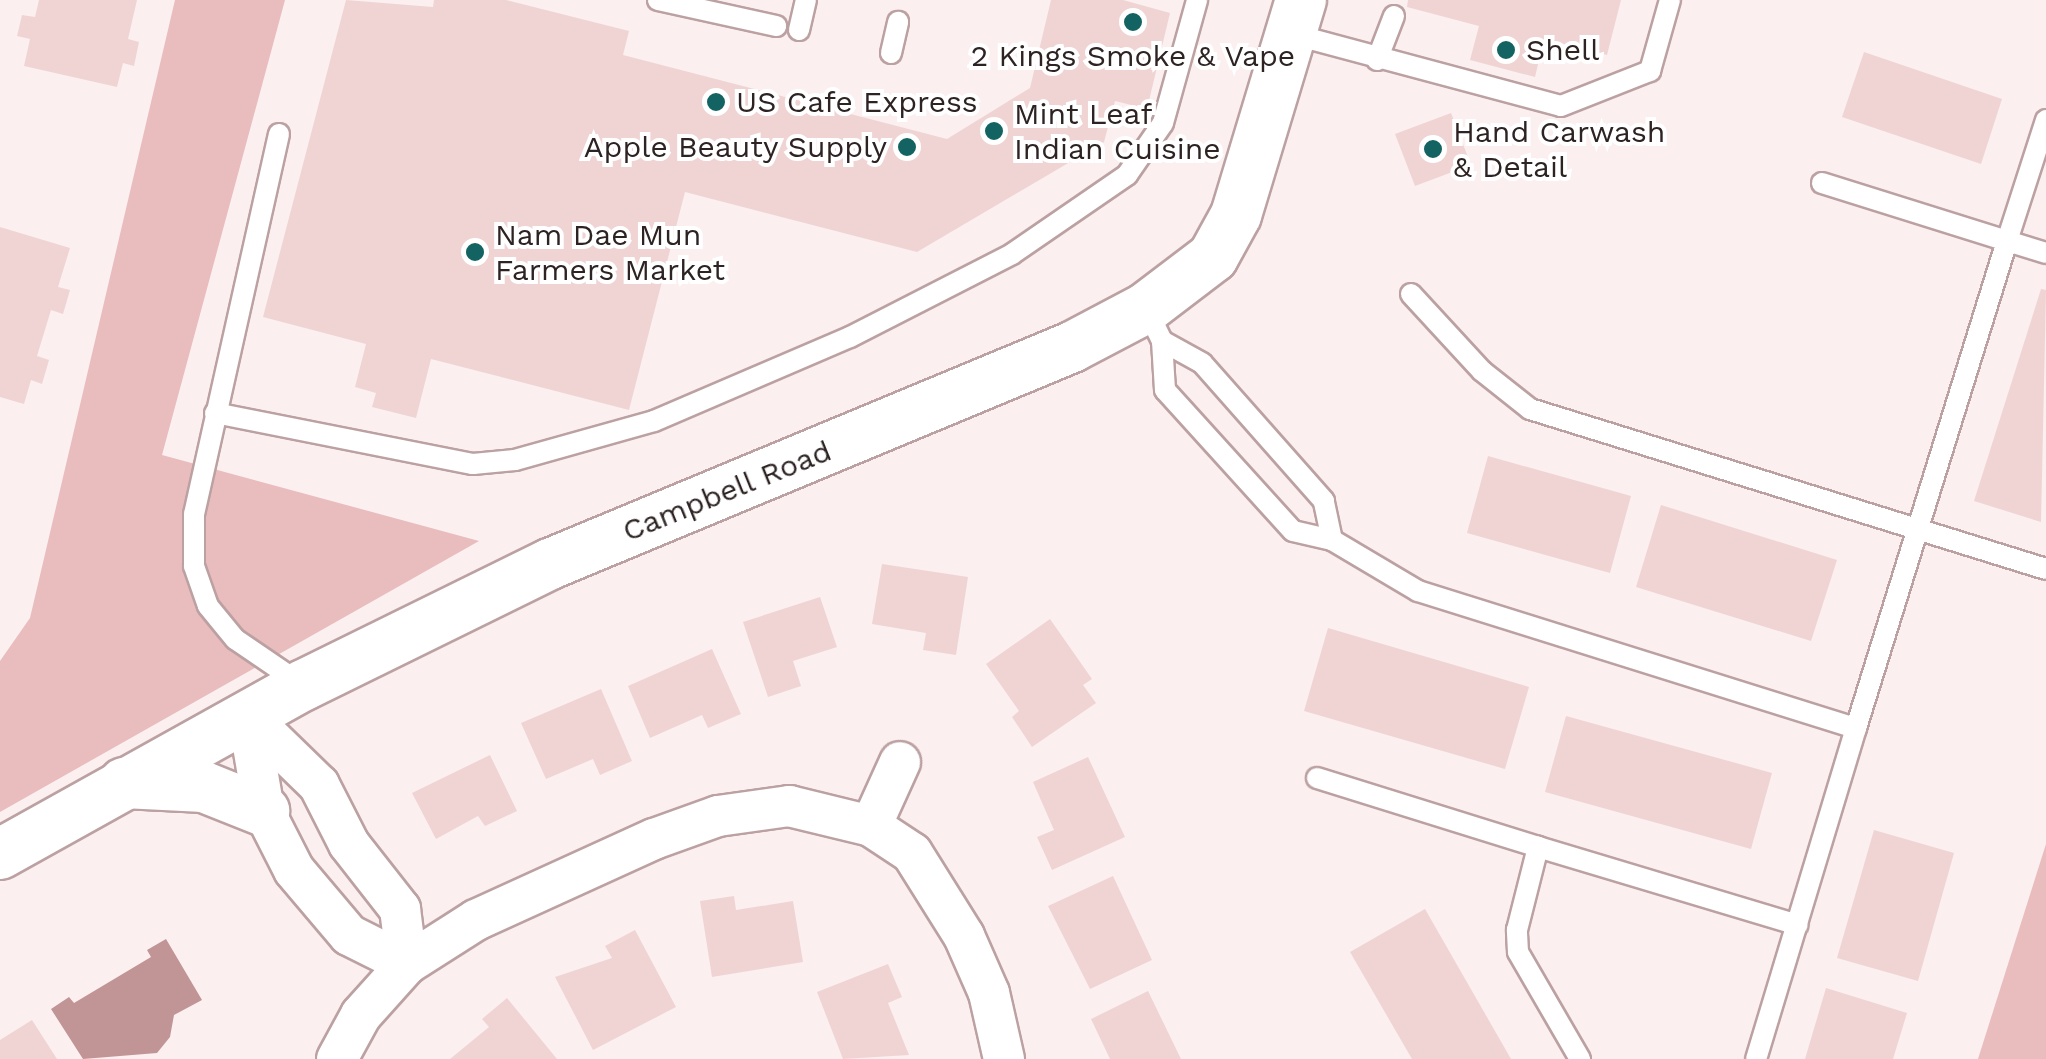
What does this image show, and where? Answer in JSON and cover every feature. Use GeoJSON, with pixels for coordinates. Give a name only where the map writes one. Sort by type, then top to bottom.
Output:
{"type":"FeatureCollection","features":[{"type":"Feature","properties":{"kind":"street","name":"Campbell Road"},"geometry":{"type":"LineString","coordinates":[[0,854],[304,686],[550,564],[1054,355],[1154,324],[1213,257],[1236,216],[1296,17]]}},
{"type":"Feature","properties":{"kind":"street"},"geometry":{"type":"LineString","coordinates":[[248,716],[264,811],[294,870],[349,935],[407,964]]}},
{"type":"Feature","properties":{"kind":"street"},"geometry":{"type":"LineString","coordinates":[[248,716],[319,785],[349,844],[400,909],[407,964]]}},
{"type":"Feature","properties":{"kind":"street"},"geometry":{"type":"LineString","coordinates":[[871,826],[900,762]]}},
{"type":"Feature","properties":{"kind":"street"},"geometry":{"type":"LineString","coordinates":[[124,783],[204,788],[264,811]]}},
{"type":"Feature","properties":{"kind":"street"},"geometry":{"type":"LineString","coordinates":[[337,1059],[361,1016],[407,964],[476,920],[718,816],[789,806],[871,826],[912,853],[942,894],[989,993],[1004,1059]]}},
{"type":"Feature","properties":{"kind":"lane"},"geometry":{"type":"LineString","coordinates":[[658,0],[706,5],[776,26]]}},
{"type":"Feature","properties":{"kind":"lane"},"geometry":{"type":"LineString","coordinates":[[799,30],[806,0]]}},
{"type":"Feature","properties":{"kind":"lane"},"geometry":{"type":"LineString","coordinates":[[215,413],[473,464],[515,460],[654,421],[850,337],[1012,254],[1127,175],[1163,123],[1197,0]]}},
{"type":"Feature","properties":{"kind":"lane"},"geometry":{"type":"LineString","coordinates":[[1296,17],[1377,60],[1561,106],[1650,71],[1670,0]]}},
{"type":"Feature","properties":{"kind":"lane"},"geometry":{"type":"LineString","coordinates":[[1377,60],[1394,16]]}},
{"type":"Feature","properties":{"kind":"lane"},"geometry":{"type":"LineString","coordinates":[[890,53],[898,22]]}},
{"type":"Feature","properties":{"kind":"lane"},"geometry":{"type":"LineString","coordinates":[[1756,1059],[2046,120]]}},
{"type":"Feature","properties":{"kind":"lane"},"geometry":{"type":"LineString","coordinates":[[279,134],[194,514],[194,566],[208,606],[235,639],[304,686]]}},
{"type":"Feature","properties":{"kind":"lane"},"geometry":{"type":"LineString","coordinates":[[1822,184],[2046,253]]}},
{"type":"Feature","properties":{"kind":"lane"},"geometry":{"type":"LineString","coordinates":[[1411,294],[1482,371],[1530,409],[2046,569]]}},
{"type":"Feature","properties":{"kind":"lane"},"geometry":{"type":"LineString","coordinates":[[1154,324],[1164,390],[1293,531],[1332,540],[1418,591],[1856,728]]}},
{"type":"Feature","properties":{"kind":"lane"},"geometry":{"type":"LineString","coordinates":[[1154,324],[1202,363],[1324,501],[1332,540]]}},
{"type":"Feature","properties":{"kind":"lane"},"geometry":{"type":"LineString","coordinates":[[1317,778],[1798,924]]}},
{"type":"Feature","properties":{"kind":"lane"},"geometry":{"type":"LineString","coordinates":[[1538,847],[1517,930],[1518,952],[1580,1059]]}},
{"type":"Feature","properties":{"kind":"shaded area"},"geometry":{"type":"Polygon","coordinates":[[[175,0],[285,0],[162,455],[479,541],[0,812],[0,661],[30,618],[175,0]]]}},
{"type":"Feature","properties":{"kind":"shaded area"},"geometry":{"type":"Polygon","coordinates":[[[2046,844],[2046,1059],[1978,1059],[2046,844]]]}},
{"type":"Feature","properties":{"kind":"shaded area"},"geometry":{"type":"Polygon","coordinates":[[[166,939],[202,1000],[174,1015],[170,1037],[157,1053],[83,1059],[51,1009],[69,997],[74,1003],[151,957],[147,950],[166,939]]]}},
{"type":"Feature","properties":{"kind":"building"},"geometry":{"type":"Polygon","coordinates":[[[39,0],[137,0],[128,39],[139,42],[134,66],[123,63],[117,87],[24,66],[30,39],[17,36],[22,15],[35,17],[39,0]]]}},
{"type":"Feature","properties":{"kind":"building"},"geometry":{"type":"Polygon","coordinates":[[[346,0],[433,7],[434,0],[506,0],[629,31],[623,55],[947,139],[1030,88],[1051,0],[1123,0],[1170,13],[1147,109],[1115,101],[1104,142],[917,252],[685,192],[629,410],[431,359],[416,418],[372,407],[376,393],[355,387],[366,344],[263,317],[346,0]]]}},
{"type":"Feature","properties":{"kind":"building","name":"Shell"},"geometry":{"type":"Polygon","coordinates":[[[1408,0],[1621,0],[1607,55],[1544,39],[1535,77],[1470,60],[1479,26],[1407,7],[1408,0]]]}},
{"type":"Feature","properties":{"kind":"building"},"geometry":{"type":"Polygon","coordinates":[[[1864,52],[2002,99],[1981,164],[1842,117],[1864,52]]]}},
{"type":"Feature","properties":{"kind":"building","name":"Hand Carwash & Detail"},"geometry":{"type":"Polygon","coordinates":[[[1451,113],[1471,165],[1415,186],[1395,134],[1451,113]]]}},
{"type":"Feature","properties":{"kind":"building"},"geometry":{"type":"Polygon","coordinates":[[[0,227],[70,248],[58,287],[70,290],[63,314],[51,310],[37,356],[49,360],[42,384],[31,380],[24,404],[0,397],[0,227]]]}},
{"type":"Feature","properties":{"kind":"building"},"geometry":{"type":"Polygon","coordinates":[[[2041,289],[2046,290],[2041,522],[1974,501],[2041,289]]]}},
{"type":"Feature","properties":{"kind":"building"},"geometry":{"type":"Polygon","coordinates":[[[1488,456],[1631,496],[1610,573],[1467,533],[1488,456]]]}},
{"type":"Feature","properties":{"kind":"building"},"geometry":{"type":"Polygon","coordinates":[[[1661,505],[1837,560],[1811,641],[1636,587],[1661,505]]]}},
{"type":"Feature","properties":{"kind":"building"},"geometry":{"type":"Polygon","coordinates":[[[882,564],[968,577],[956,655],[923,650],[926,633],[872,624],[882,564]]]}},
{"type":"Feature","properties":{"kind":"building"},"geometry":{"type":"Polygon","coordinates":[[[820,597],[837,647],[793,661],[801,686],[768,697],[743,622],[820,597]]]}},
{"type":"Feature","properties":{"kind":"building"},"geometry":{"type":"Polygon","coordinates":[[[1050,619],[1092,679],[1083,685],[1096,703],[1032,747],[1012,717],[1019,711],[986,664],[1050,619]]]}},
{"type":"Feature","properties":{"kind":"building"},"geometry":{"type":"Polygon","coordinates":[[[1328,628],[1529,687],[1505,769],[1304,711],[1328,628]]]}},
{"type":"Feature","properties":{"kind":"building"},"geometry":{"type":"Polygon","coordinates":[[[712,649],[741,714],[708,728],[702,715],[650,738],[628,686],[712,649]]]}},
{"type":"Feature","properties":{"kind":"building"},"geometry":{"type":"Polygon","coordinates":[[[601,689],[632,761],[600,775],[593,759],[546,779],[521,723],[601,689]]]}},
{"type":"Feature","properties":{"kind":"building"},"geometry":{"type":"Polygon","coordinates":[[[1566,716],[1772,773],[1751,849],[1545,792],[1566,716]]]}},
{"type":"Feature","properties":{"kind":"building"},"geometry":{"type":"Polygon","coordinates":[[[490,755],[517,811],[485,826],[478,816],[436,839],[412,793],[490,755]]]}},
{"type":"Feature","properties":{"kind":"building"},"geometry":{"type":"Polygon","coordinates":[[[1088,757],[1125,837],[1052,870],[1037,837],[1054,830],[1033,782],[1088,757]]]}},
{"type":"Feature","properties":{"kind":"building"},"geometry":{"type":"Polygon","coordinates":[[[1874,830],[1954,853],[1918,981],[1837,958],[1874,830]]]}},
{"type":"Feature","properties":{"kind":"building"},"geometry":{"type":"Polygon","coordinates":[[[1113,876],[1152,960],[1090,989],[1048,906],[1113,876]]]}},
{"type":"Feature","properties":{"kind":"building"},"geometry":{"type":"Polygon","coordinates":[[[734,896],[736,910],[793,901],[803,962],[712,977],[700,901],[734,896]]]}},
{"type":"Feature","properties":{"kind":"building"},"geometry":{"type":"Polygon","coordinates":[[[1425,909],[1511,1059],[1412,1059],[1350,952],[1425,909]]]}},
{"type":"Feature","properties":{"kind":"building"},"geometry":{"type":"Polygon","coordinates":[[[635,930],[676,1007],[593,1050],[555,977],[612,958],[605,946],[635,930]]]}},
{"type":"Feature","properties":{"kind":"building"},"geometry":{"type":"Polygon","coordinates":[[[888,964],[902,997],[888,1003],[909,1055],[843,1059],[817,992],[888,964]]]}},
{"type":"Feature","properties":{"kind":"building"},"geometry":{"type":"Polygon","coordinates":[[[1826,988],[1907,1013],[1893,1059],[1805,1059],[1826,988]]]}},
{"type":"Feature","properties":{"kind":"building"},"geometry":{"type":"Polygon","coordinates":[[[1148,991],[1181,1059],[1110,1059],[1091,1019],[1148,991]]]}},
{"type":"Feature","properties":{"kind":"building"},"geometry":{"type":"Polygon","coordinates":[[[507,998],[557,1059],[450,1059],[489,1027],[482,1019],[507,998]]]}},
{"type":"Feature","properties":{"kind":"building"},"geometry":{"type":"Polygon","coordinates":[[[32,1020],[57,1059],[0,1059],[0,1040],[32,1020]]]}},
{"type":"Feature","properties":{"kind":"place","name":"2 Kings Smoke & Vape"},"geometry":{"type":"Point","coordinates":[1133,22]}},
{"type":"Feature","properties":{"kind":"place","name":"Shell"},"geometry":{"type":"Point","coordinates":[1506,50]}},
{"type":"Feature","properties":{"kind":"place","name":"US Cafe Express"},"geometry":{"type":"Point","coordinates":[716,102]}},
{"type":"Feature","properties":{"kind":"place","name":"Mint Leaf Indian Cuisine"},"geometry":{"type":"Point","coordinates":[994,131]}},
{"type":"Feature","properties":{"kind":"place","name":"Apple Beauty Supply"},"geometry":{"type":"Point","coordinates":[907,147]}},
{"type":"Feature","properties":{"kind":"place","name":"Hand Carwash & Detail"},"geometry":{"type":"Point","coordinates":[1433,149]}},
{"type":"Feature","properties":{"kind":"place","name":"Nam Dae Mun Farmers Market"},"geometry":{"type":"Point","coordinates":[475,252]}}]}
